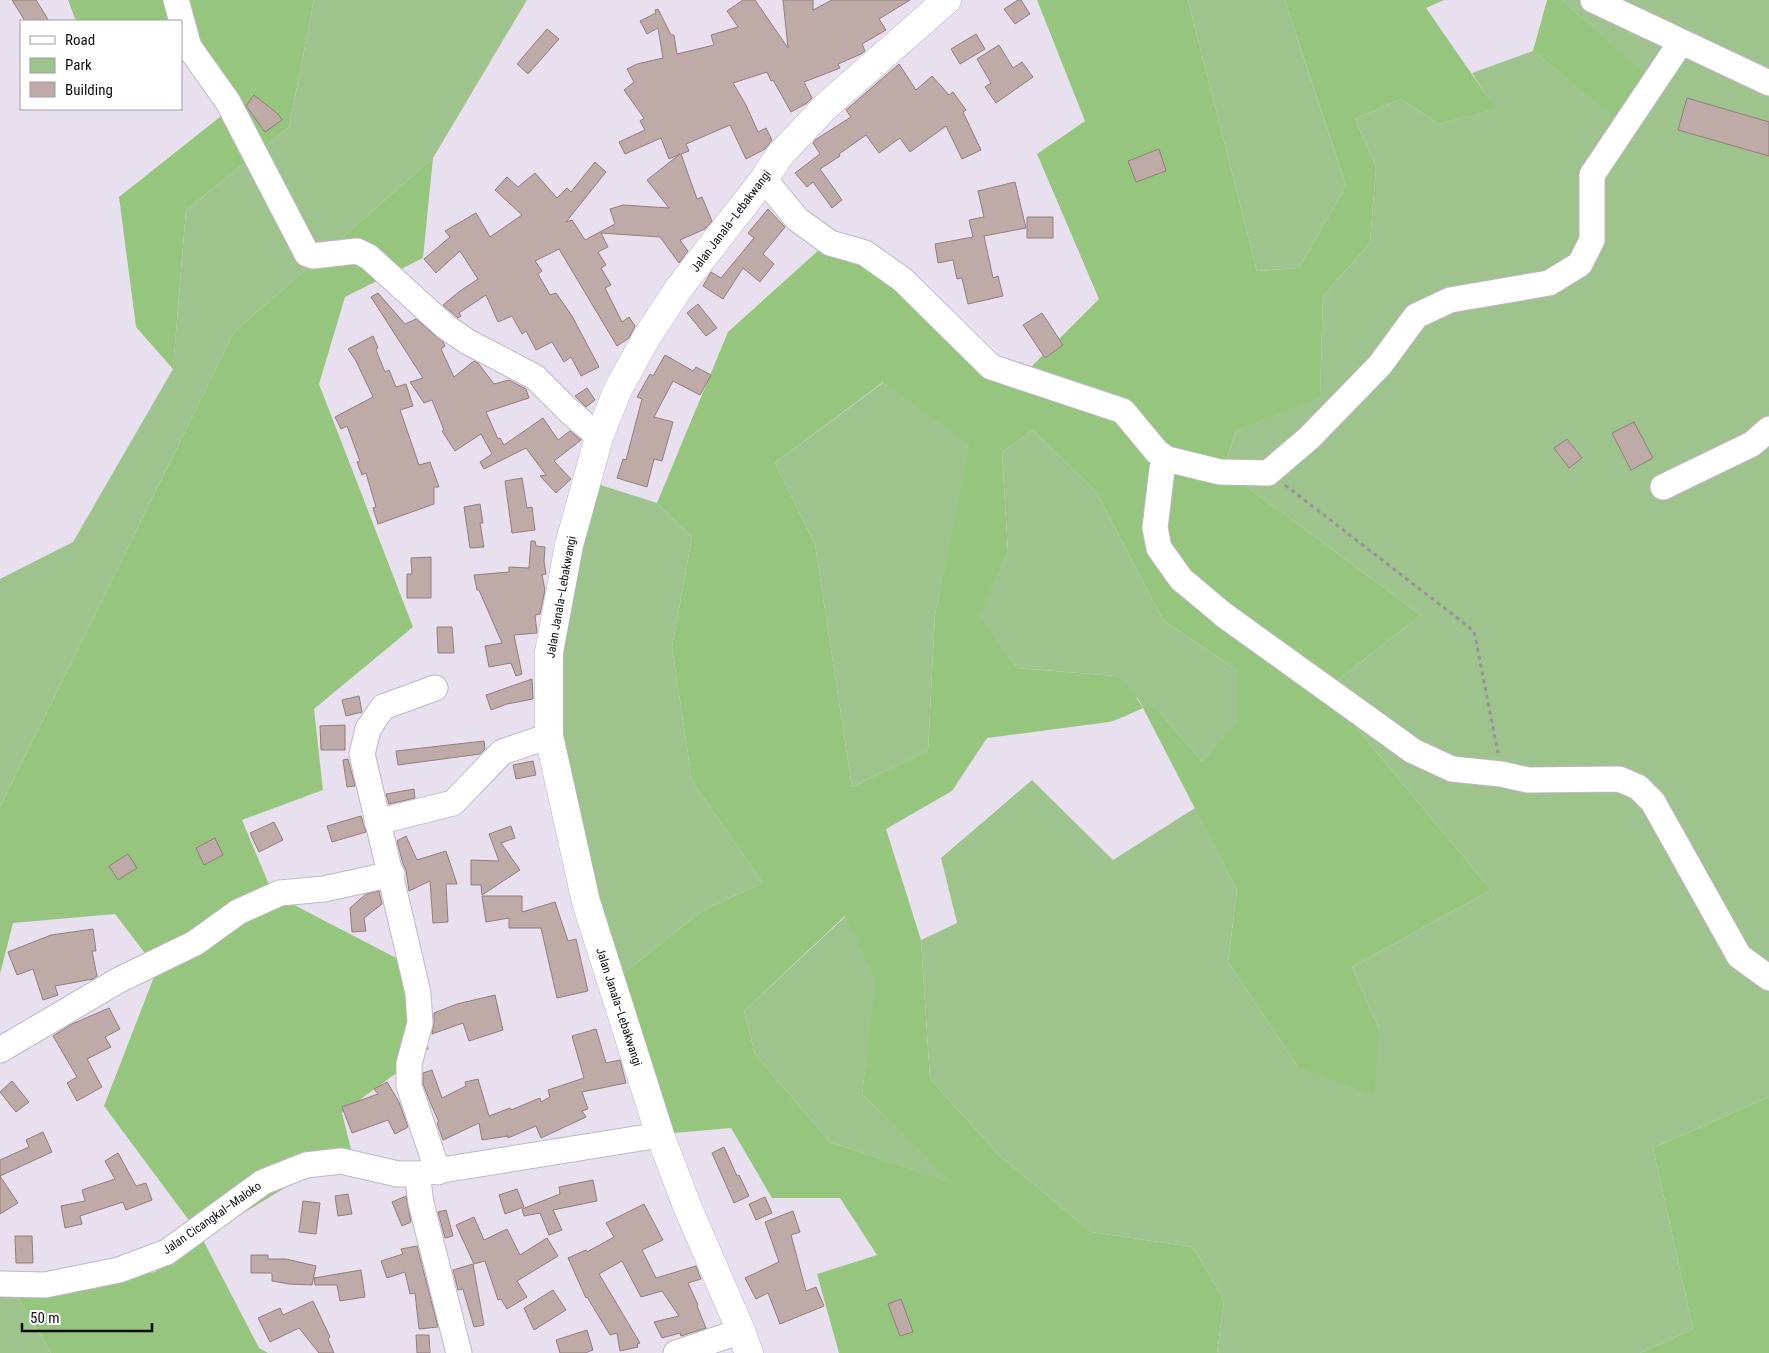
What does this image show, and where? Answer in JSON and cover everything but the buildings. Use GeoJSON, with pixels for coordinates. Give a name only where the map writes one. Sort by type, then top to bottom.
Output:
{"type":"FeatureCollection","features":[{"type":"Feature","properties":{"kind":"main road","name":"Jalan Janala–Lebakwangi"},"geometry":{"type":"LineString","coordinates":[[745,1342],[687,1206],[660,1135],[586,902],[549,736],[549,652],[569,545],[599,437],[618,389],[648,335],[680,288],[779,156],[826,106],[947,0]]}},
{"type":"Feature","properties":{"kind":"street"},"geometry":{"type":"LineString","coordinates":[[176,0],[181,20]]}},
{"type":"Feature","properties":{"kind":"street"},"geometry":{"type":"LineString","coordinates":[[1593,0],[1769,83]]}},
{"type":"Feature","properties":{"kind":"street"},"geometry":{"type":"LineString","coordinates":[[182,22],[189,48],[228,102],[307,254],[313,256],[357,251],[368,256],[446,327],[468,342],[535,377],[568,410],[599,437]]}},
{"type":"Feature","properties":{"kind":"street"},"geometry":{"type":"LineString","coordinates":[[764,178],[797,219],[830,243],[865,253],[903,280],[991,367],[1123,410],[1157,452],[1167,459],[1220,472],[1268,473],[1309,438],[1380,365],[1416,316],[1450,300],[1549,283],[1580,264],[1592,240],[1592,175],[1681,42]]}},
{"type":"Feature","properties":{"kind":"street"},"geometry":{"type":"LineString","coordinates":[[1663,487],[1752,444],[1769,430]]}},
{"type":"Feature","properties":{"kind":"street"},"geometry":{"type":"LineString","coordinates":[[1167,459],[1162,469],[1154,528],[1159,548],[1182,579],[1224,615],[1413,751],[1452,769],[1501,774],[1528,780],[1619,779],[1638,787],[1653,802],[1739,956],[1769,978]]}},
{"type":"Feature","properties":{"kind":"street"},"geometry":{"type":"LineString","coordinates":[[435,688],[383,707],[368,729],[362,754],[377,822],[392,874],[418,993],[420,1023],[409,1064],[409,1086],[427,1173],[421,1203],[459,1353]]}},
{"type":"Feature","properties":{"kind":"street"},"geometry":{"type":"LineString","coordinates":[[377,822],[453,803],[502,752],[549,736]]}},
{"type":"Feature","properties":{"kind":"street"},"geometry":{"type":"LineString","coordinates":[[0,1050],[119,980],[195,942],[238,912],[280,893],[324,889],[392,874]]}},
{"type":"Feature","properties":{"kind":"street","name":"Jalan Cicangkal–Maloko"},"geometry":{"type":"LineString","coordinates":[[0,1284],[45,1285],[118,1270],[167,1252],[263,1182],[306,1165],[341,1161],[398,1174],[427,1173],[660,1135]]}},
{"type":"Feature","properties":{"kind":"street"},"geometry":{"type":"LineString","coordinates":[[676,1353],[745,1342]]}},
{"type":"Feature","properties":{"kind":"path"},"geometry":{"type":"LineString","coordinates":[[1268,473],[1474,631],[1501,774]]}},
{"type":"Feature","properties":{"kind":"green space"},"geometry":{"type":"Polygon","coordinates":[[[68,0],[314,0],[289,127],[186,210],[173,369],[136,327],[119,197],[230,109],[182,20],[76,20],[68,0]]]}},
{"type":"Feature","properties":{"kind":"green space"},"geometry":{"type":"Polygon","coordinates":[[[314,0],[527,0],[433,158],[234,332],[0,807],[0,579],[73,542],[173,369],[186,210],[289,127],[314,0]]]}},
{"type":"Feature","properties":{"kind":"green space"},"geometry":{"type":"Polygon","coordinates":[[[1037,0],[1188,0],[1257,271],[1299,268],[1346,186],[1285,0],[1444,0],[1426,8],[1496,109],[1439,124],[1401,99],[1355,119],[1376,167],[1370,243],[1323,296],[1320,397],[1236,431],[1223,469],[1421,615],[1325,690],[1491,890],[1352,967],[1379,1029],[1374,1096],[1298,1067],[1228,962],[1237,890],[1143,708],[1109,722],[987,738],[952,791],[886,829],[921,940],[930,1079],[999,1155],[1091,1232],[1193,1247],[1224,1300],[1217,1353],[839,1353],[817,1274],[877,1255],[840,1198],[772,1198],[731,1128],[663,1134],[620,976],[703,910],[763,883],[692,781],[672,647],[692,537],[657,503],[728,332],[820,249],[874,249],[1022,376],[1099,299],[1037,154],[1085,121],[1037,0]],[[883,382],[775,463],[815,544],[852,787],[928,750],[935,614],[970,445],[883,382]],[[1033,430],[1002,452],[1008,553],[979,616],[1017,668],[1116,676],[1129,686],[1143,708],[1151,706],[1162,715],[1202,761],[1238,722],[1238,671],[1163,620],[1097,493],[1033,430]],[[845,916],[744,1011],[755,1054],[830,1142],[951,1182],[862,1094],[876,981],[845,916]]]}},
{"type":"Feature","properties":{"kind":"green space"},"geometry":{"type":"Polygon","coordinates":[[[1188,0],[1285,0],[1346,186],[1299,268],[1257,271],[1188,0]]]}},
{"type":"Feature","properties":{"kind":"green space"},"geometry":{"type":"Polygon","coordinates":[[[1547,0],[1562,0],[1659,86],[1627,128],[1533,51],[1547,0]]]}},
{"type":"Feature","properties":{"kind":"green space"},"geometry":{"type":"Polygon","coordinates":[[[1562,0],[1769,0],[1769,1097],[1653,1148],[1693,1329],[1640,1353],[1217,1353],[1224,1300],[1193,1247],[1091,1232],[999,1155],[930,1079],[921,940],[957,923],[941,858],[1032,780],[1113,860],[1195,808],[1237,890],[1228,962],[1298,1067],[1379,1029],[1352,967],[1491,890],[1325,690],[1421,615],[1223,469],[1236,431],[1320,396],[1323,296],[1370,243],[1376,167],[1355,119],[1401,99],[1439,124],[1495,109],[1472,73],[1533,51],[1628,128],[1658,86],[1562,0]]]}},
{"type":"Feature","properties":{"kind":"green space"},"geometry":{"type":"Polygon","coordinates":[[[433,158],[423,258],[345,297],[319,384],[413,627],[314,709],[323,790],[242,820],[273,894],[400,960],[429,1049],[342,1113],[356,1169],[303,1177],[202,1238],[104,1106],[157,969],[115,914],[13,923],[0,974],[0,807],[234,332],[433,158]]]}},
{"type":"Feature","properties":{"kind":"green space"},"geometry":{"type":"Polygon","coordinates":[[[884,382],[971,445],[935,614],[928,750],[852,787],[815,544],[775,463],[884,382]]]}},
{"type":"Feature","properties":{"kind":"green space"},"geometry":{"type":"Polygon","coordinates":[[[1033,430],[1097,493],[1163,620],[1238,671],[1239,722],[1202,761],[1162,715],[1143,708],[1139,700],[1116,676],[1017,668],[978,616],[1008,553],[1002,452],[1033,430]]]}},
{"type":"Feature","properties":{"kind":"green space"},"geometry":{"type":"Polygon","coordinates":[[[591,482],[657,503],[692,537],[672,647],[692,781],[763,883],[703,910],[620,976],[554,731],[562,601],[591,482]]]}},
{"type":"Feature","properties":{"kind":"green space"},"geometry":{"type":"Polygon","coordinates":[[[846,916],[877,981],[862,1094],[953,1183],[830,1142],[755,1054],[744,1011],[846,916]]]}},
{"type":"Feature","properties":{"kind":"green space"},"geometry":{"type":"Polygon","coordinates":[[[1769,1097],[1769,1353],[1640,1353],[1693,1329],[1653,1148],[1769,1097]]]}},
{"type":"Feature","properties":{"kind":"green space"},"geometry":{"type":"Polygon","coordinates":[[[202,1238],[259,1348],[268,1353],[51,1353],[13,1289],[155,1272],[202,1238]]]}},
{"type":"Feature","properties":{"kind":"green space"},"geometry":{"type":"Polygon","coordinates":[[[0,1282],[13,1289],[51,1353],[0,1353],[0,1282]]]}}]}
